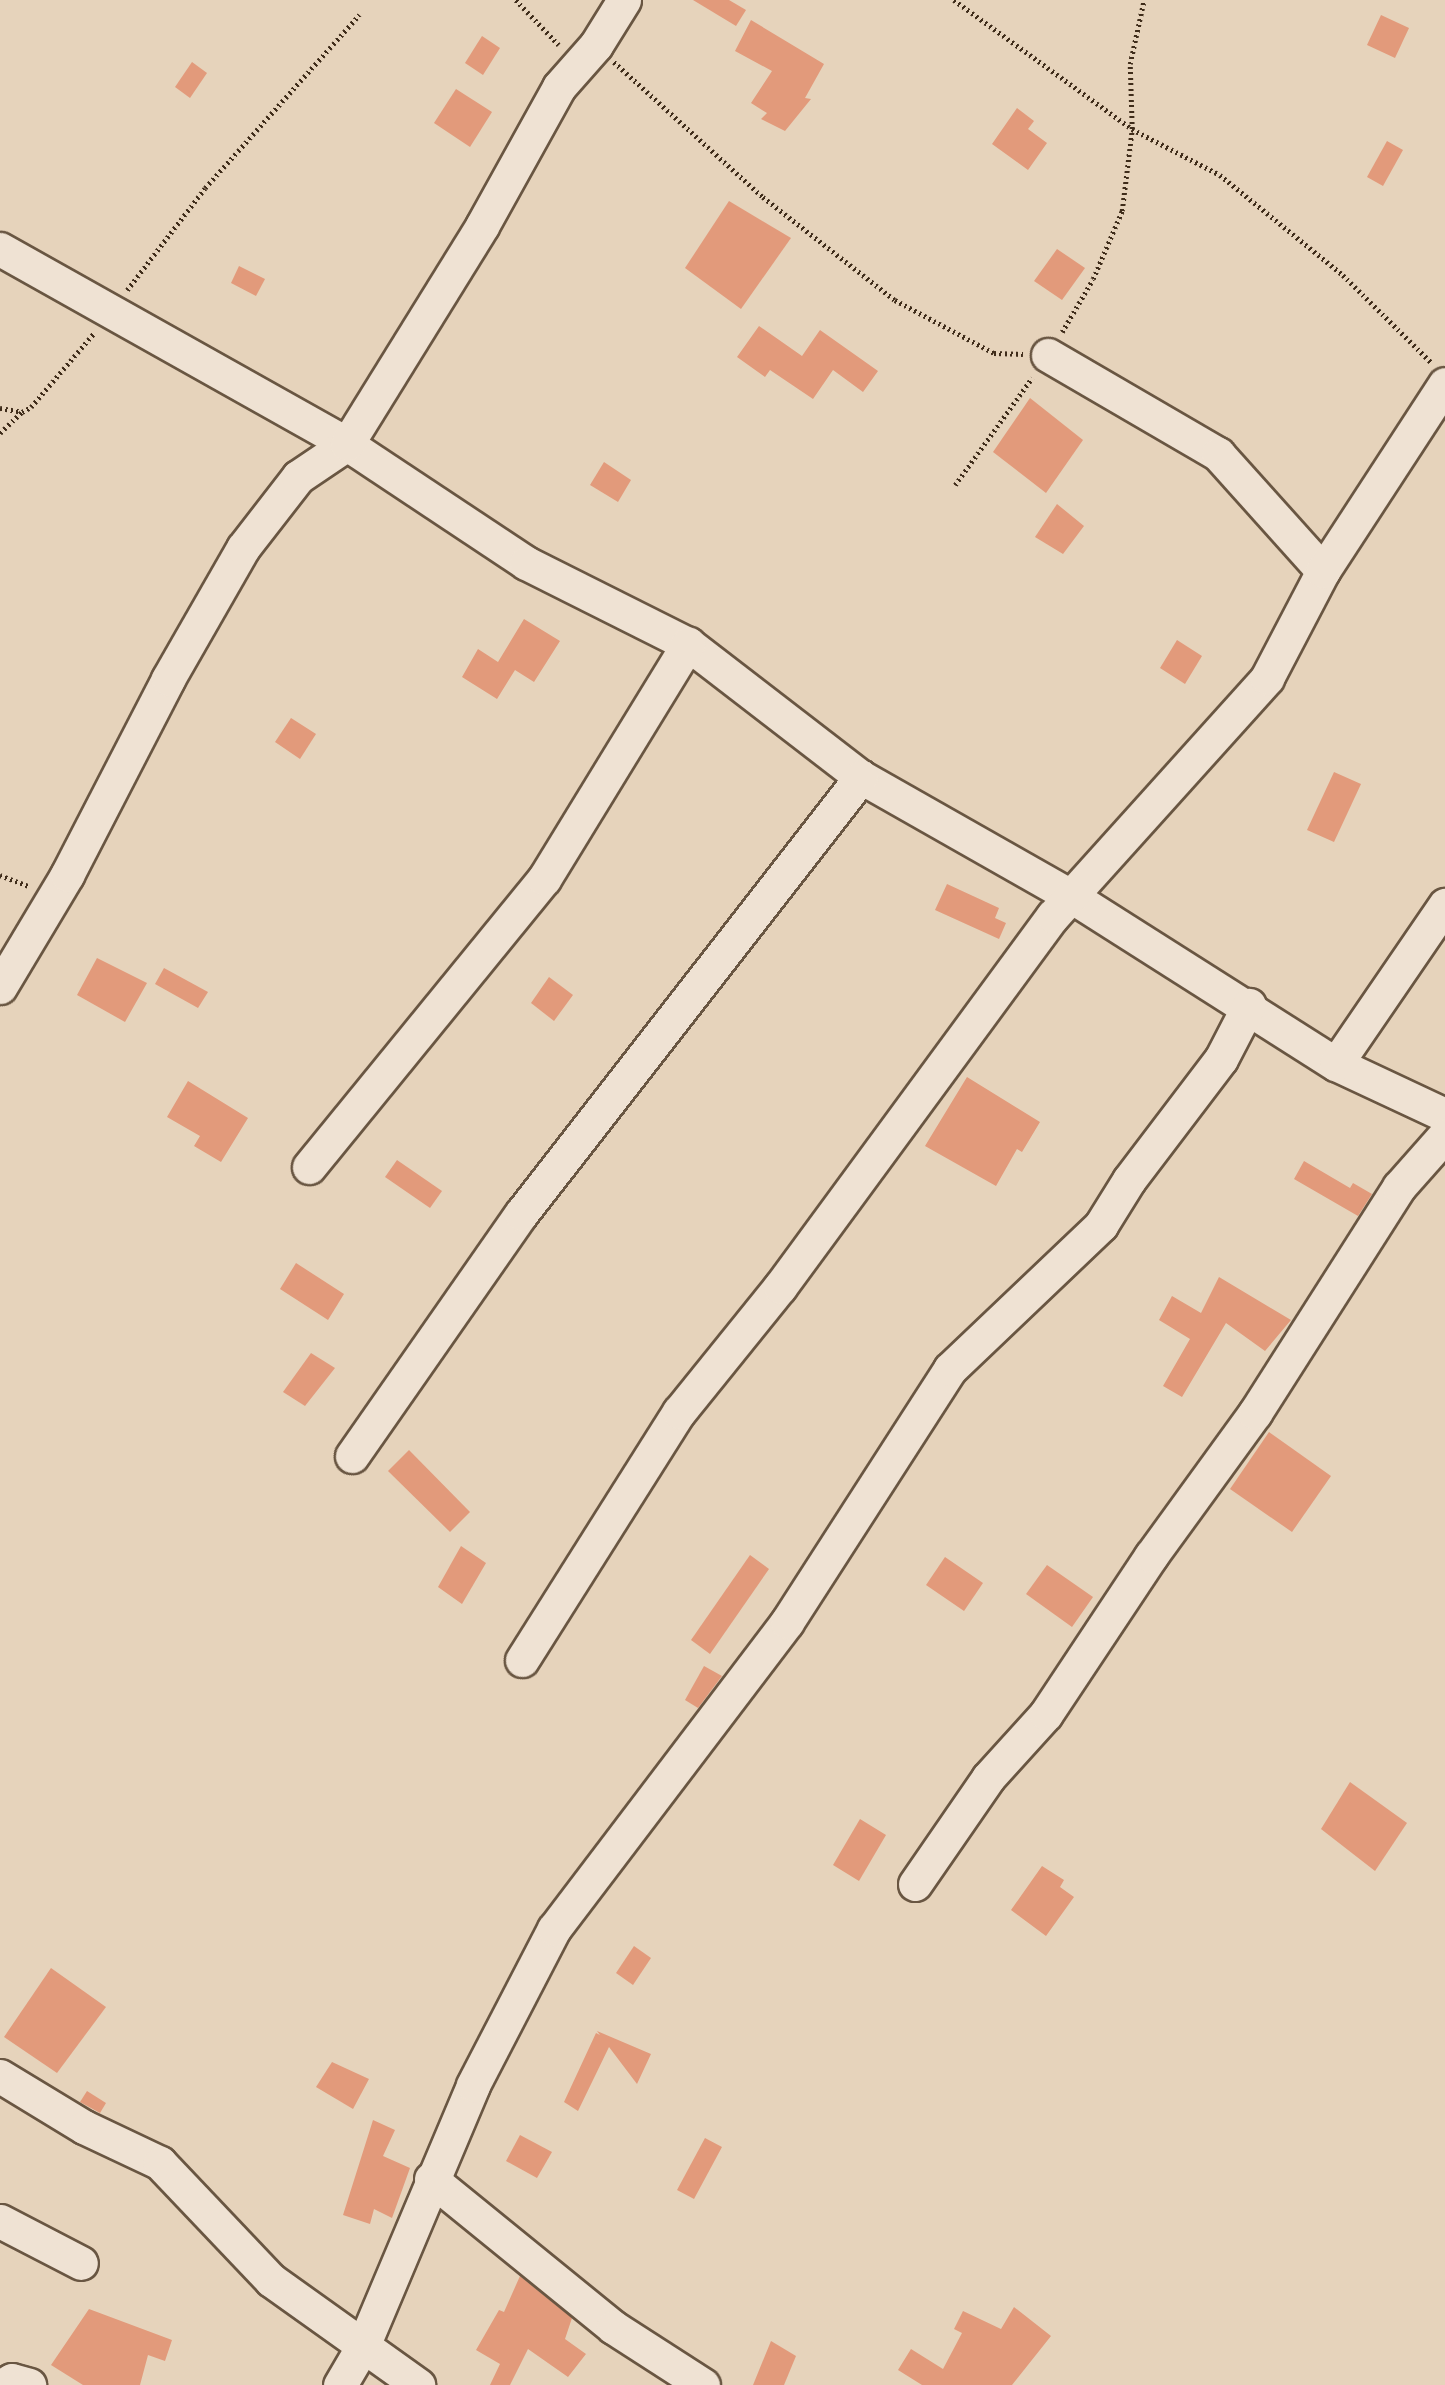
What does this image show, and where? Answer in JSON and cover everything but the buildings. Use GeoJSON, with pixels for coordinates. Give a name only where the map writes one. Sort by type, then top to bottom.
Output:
{"type":"FeatureCollection","features":[{"type":"Feature","properties":{"kind":"street"},"geometry":{"type":"LineString","coordinates":[[0,988],[67,875],[168,678],[243,548],[298,477],[347,444],[482,226],[559,87],[596,44],[624,0]]}},
{"type":"Feature","properties":{"kind":"street"},"geometry":{"type":"LineString","coordinates":[[0,249],[108,313],[347,444],[526,563],[688,644],[861,777],[1074,898],[1249,1005],[1336,1065],[1445,1115]]}},
{"type":"Feature","properties":{"kind":"street"},"geometry":{"type":"LineString","coordinates":[[1048,355],[1218,454],[1323,571]]}},
{"type":"Feature","properties":{"kind":"street"},"geometry":{"type":"LineString","coordinates":[[522,1660],[679,1412],[845,1201],[1053,916],[1074,898],[1267,678],[1323,571],[1440,375]]}},
{"type":"Feature","properties":{"kind":"street"},"geometry":{"type":"LineString","coordinates":[[309,1167],[544,879],[688,644]]}},
{"type":"Feature","properties":{"kind":"street"},"geometry":{"type":"LineString","coordinates":[[352,1455],[521,1214],[861,777]]}},
{"type":"Feature","properties":{"kind":"street"},"geometry":{"type":"LineString","coordinates":[[1336,1065],[1445,905]]}},
{"type":"Feature","properties":{"kind":"street"},"geometry":{"type":"LineString","coordinates":[[340,2385],[363,2346],[431,2179],[473,2085],[554,1928],[787,1622],[950,1370],[1101,1225],[1129,1180],[1221,1059],[1249,1005]]}},
{"type":"Feature","properties":{"kind":"street"},"geometry":{"type":"LineString","coordinates":[[915,1884],[988,1778],[1046,1714],[1151,1556],[1255,1413],[1399,1187],[1445,1135]]}},
{"type":"Feature","properties":{"kind":"street"},"geometry":{"type":"LineString","coordinates":[[0,2076],[84,2127],[160,2163],[271,2280],[418,2385]]}},
{"type":"Feature","properties":{"kind":"street"},"geometry":{"type":"LineString","coordinates":[[431,2179],[613,2327],[703,2385]]}},
{"type":"Feature","properties":{"kind":"street"},"geometry":{"type":"LineString","coordinates":[[0,2221],[81,2263]]}},
{"type":"Feature","properties":{"kind":"street"},"geometry":{"type":"LineString","coordinates":[[3,2385],[12,2380],[29,2385]]}},
{"type":"Feature","properties":{"kind":"path"},"geometry":{"type":"LineString","coordinates":[[954,0],[1132,129],[1220,176],[1343,275],[1440,375]]}},
{"type":"Feature","properties":{"kind":"path"},"geometry":{"type":"LineString","coordinates":[[955,485],[1048,355],[1093,279],[1122,211],[1132,129],[1130,64],[1144,0]]}},
{"type":"Feature","properties":{"kind":"path"},"geometry":{"type":"LineString","coordinates":[[0,433],[55,383],[205,188],[359,15]]}},
{"type":"Feature","properties":{"kind":"path"},"geometry":{"type":"LineString","coordinates":[[596,44],[665,112],[772,205],[895,300],[994,353],[1048,355]]}},
{"type":"Feature","properties":{"kind":"path"},"geometry":{"type":"LineString","coordinates":[[0,408],[22,412]]}}]}
